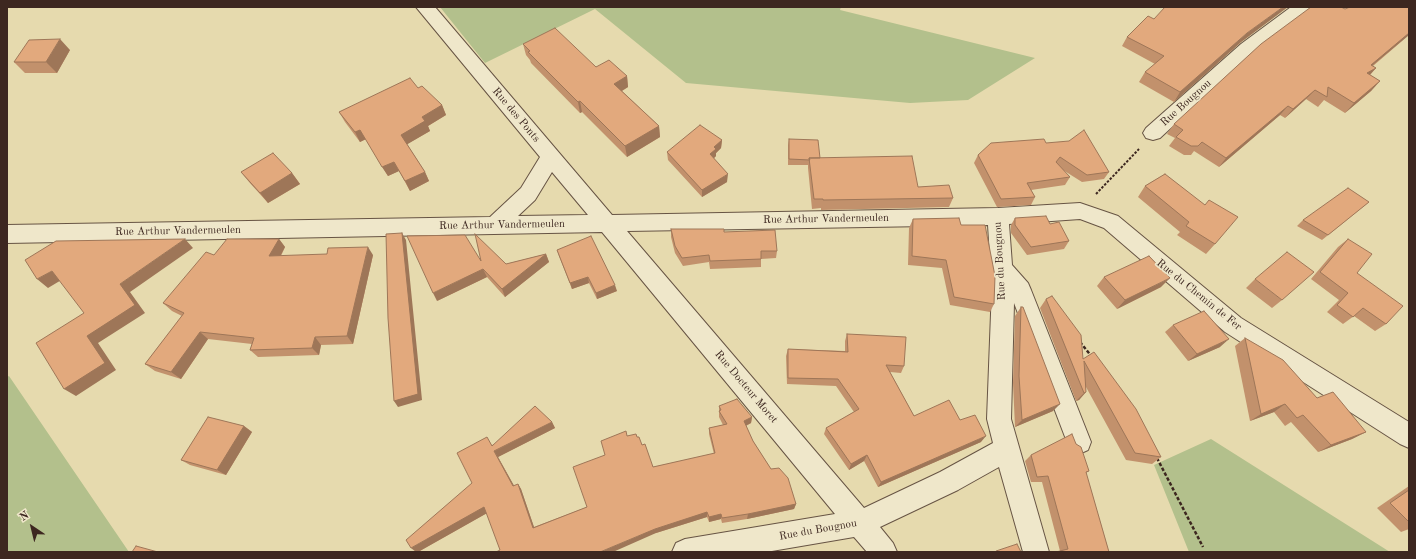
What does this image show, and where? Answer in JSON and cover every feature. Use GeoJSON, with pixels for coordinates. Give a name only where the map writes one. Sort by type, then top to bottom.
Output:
{"type":"FeatureCollection","features":[{"type":"Feature","properties":{"kind":"street","name":"Rue des Ponts"},"geometry":{"type":"LineString","coordinates":[[425,7],[607,223]]}},
{"type":"Feature","properties":{"kind":"street","name":"Rue Bougnou"},"geometry":{"type":"LineString","coordinates":[[1153,134],[1247,48],[1303,7]]}},
{"type":"Feature","properties":{"kind":"street"},"geometry":{"type":"LineString","coordinates":[[495,225],[528,194],[551,156]]}},
{"type":"Feature","properties":{"kind":"street","name":"Rue du Chemin de Fer"},"geometry":{"type":"LineString","coordinates":[[998,216],[1080,211],[1111,222],[1233,325],[1409,436]]}},
{"type":"Feature","properties":{"kind":"street","name":"Rue Arthur Vandermeulen"},"geometry":{"type":"LineString","coordinates":[[7,234],[998,216]]}},
{"type":"Feature","properties":{"kind":"street","name":"Rue du Bougnou"},"geometry":{"type":"LineString","coordinates":[[998,216],[1003,287],[999,419],[1036,552]]}},
{"type":"Feature","properties":{"kind":"street","name":"Rue Docteur Moret"},"geometry":{"type":"LineString","coordinates":[[607,223],[884,552]]}},
{"type":"Feature","properties":{"kind":"street"},"geometry":{"type":"LineString","coordinates":[[1002,268],[1020,290],[1079,442]]}},
{"type":"Feature","properties":{"kind":"street","name":"Rue du Bougnou"},"geometry":{"type":"LineString","coordinates":[[685,552],[861,523],[949,481],[1007,449]]}},
{"type":"Feature","properties":{"kind":"path","name":"Rue Bougnou"},"geometry":{"type":"LineString","coordinates":[[1080,211],[1153,134]]}},
{"type":"Feature","properties":{"kind":"path"},"geometry":{"type":"LineString","coordinates":[[1076,336],[1095,361]]}},
{"type":"Feature","properties":{"kind":"path"},"geometry":{"type":"LineString","coordinates":[[1155,454],[1203,547]]}},
{"type":"Feature","properties":{"kind":"green space"},"geometry":{"type":"Polygon","coordinates":[[[440,7],[841,7],[840,10],[1035,58],[968,100],[910,103],[686,83],[595,9],[485,63],[440,7]]]}},
{"type":"Feature","properties":{"kind":"green space"},"geometry":{"type":"Polygon","coordinates":[[[9,376],[129,552],[7,552],[7,377],[9,376]]]}},
{"type":"Feature","properties":{"kind":"green space"},"geometry":{"type":"Polygon","coordinates":[[[1211,439],[1390,552],[1189,552],[1154,465],[1211,439]]]}},
{"type":"Feature","properties":{"kind":"building"},"geometry":{"type":"Polygon","coordinates":[[[1165,7],[1283,7],[1247,33],[1180,92],[1145,72],[1164,56],[1127,37],[1148,16],[1154,19],[1165,7]]]}},
{"type":"Feature","properties":{"kind":"building"},"geometry":{"type":"Polygon","coordinates":[[[1311,7],[1341,7],[1345,9],[1350,7],[1409,7],[1409,33],[1371,65],[1376,68],[1367,73],[1380,81],[1354,103],[1328,87],[1327,97],[1315,90],[1293,109],[1288,106],[1226,158],[1202,142],[1198,146],[1191,146],[1176,137],[1183,130],[1174,124],[1261,44],[1311,7]]]}},
{"type":"Feature","properties":{"kind":"building"},"geometry":{"type":"Polygon","coordinates":[[[555,28],[596,67],[609,60],[627,76],[614,84],[659,126],[625,146],[580,101],[578,102],[528,52],[530,51],[523,44],[555,28]]]}},
{"type":"Feature","properties":{"kind":"building"},"geometry":{"type":"Polygon","coordinates":[[[60,39],[46,62],[14,62],[29,40],[60,39]]]}},
{"type":"Feature","properties":{"kind":"building"},"geometry":{"type":"Polygon","coordinates":[[[410,78],[418,88],[422,86],[442,105],[422,117],[425,121],[401,135],[425,172],[405,181],[394,162],[382,167],[360,130],[355,132],[339,112],[410,78]]]}},
{"type":"Feature","properties":{"kind":"building"},"geometry":{"type":"Polygon","coordinates":[[[700,125],[722,140],[714,147],[716,149],[710,154],[728,174],[702,190],[667,152],[700,125]]]}},
{"type":"Feature","properties":{"kind":"building"},"geometry":{"type":"Polygon","coordinates":[[[1084,130],[1109,172],[1087,175],[1060,157],[1056,162],[1070,177],[1027,183],[1035,197],[1001,199],[978,155],[991,143],[1044,139],[1046,143],[1069,141],[1084,130]]]}},
{"type":"Feature","properties":{"kind":"building"},"geometry":{"type":"Polygon","coordinates":[[[789,139],[818,140],[820,158],[809,158],[810,160],[789,159],[789,139]]]}},
{"type":"Feature","properties":{"kind":"building"},"geometry":{"type":"Polygon","coordinates":[[[273,153],[292,173],[260,193],[241,172],[273,153]]]}},
{"type":"Feature","properties":{"kind":"building"},"geometry":{"type":"Polygon","coordinates":[[[912,156],[918,187],[949,185],[953,198],[814,199],[809,158],[912,156]]]}},
{"type":"Feature","properties":{"kind":"building"},"geometry":{"type":"Polygon","coordinates":[[[1165,174],[1205,205],[1209,200],[1238,217],[1215,244],[1186,226],[1189,222],[1145,186],[1165,174]]]}},
{"type":"Feature","properties":{"kind":"building"},"geometry":{"type":"Polygon","coordinates":[[[1348,188],[1369,202],[1328,235],[1303,220],[1348,188]]]}},
{"type":"Feature","properties":{"kind":"building"},"geometry":{"type":"Polygon","coordinates":[[[1046,216],[1050,224],[1059,222],[1069,241],[1031,247],[1015,225],[1015,218],[1046,216]]]}},
{"type":"Feature","properties":{"kind":"building"},"geometry":{"type":"Polygon","coordinates":[[[959,218],[961,225],[985,225],[995,276],[994,304],[954,297],[946,260],[912,256],[913,219],[959,218]]]}},
{"type":"Feature","properties":{"kind":"building"},"geometry":{"type":"Polygon","coordinates":[[[671,229],[724,229],[724,232],[775,230],[777,251],[761,251],[761,259],[710,261],[709,255],[682,258],[675,246],[671,229]]]}},
{"type":"Feature","properties":{"kind":"building"},"geometry":{"type":"Polygon","coordinates":[[[402,233],[418,394],[394,401],[388,318],[386,234],[402,233]]]}},
{"type":"Feature","properties":{"kind":"building"},"geometry":{"type":"Polygon","coordinates":[[[475,234],[506,264],[546,254],[502,289],[483,269],[433,293],[407,236],[465,235],[481,261],[475,234]]]}},
{"type":"Feature","properties":{"kind":"building"},"geometry":{"type":"Polygon","coordinates":[[[591,236],[615,285],[596,293],[588,277],[570,283],[557,250],[591,236]]]}},
{"type":"Feature","properties":{"kind":"building"},"geometry":{"type":"Polygon","coordinates":[[[185,239],[120,284],[135,305],[87,336],[105,363],[64,389],[36,343],[84,313],[52,271],[37,279],[25,260],[56,241],[185,239]]]}},
{"type":"Feature","properties":{"kind":"building"},"geometry":{"type":"Polygon","coordinates":[[[227,239],[279,239],[269,256],[327,254],[328,248],[368,247],[347,336],[315,337],[312,348],[250,350],[254,338],[200,332],[171,372],[145,364],[184,313],[163,303],[206,252],[214,255],[227,239]]]}},
{"type":"Feature","properties":{"kind":"building"},"geometry":{"type":"Polygon","coordinates":[[[1348,239],[1372,254],[1357,273],[1403,306],[1386,324],[1363,308],[1353,317],[1337,305],[1348,293],[1320,272],[1348,239]]]}},
{"type":"Feature","properties":{"kind":"building"},"geometry":{"type":"Polygon","coordinates":[[[1287,252],[1314,272],[1282,300],[1255,279],[1287,252]]]}},
{"type":"Feature","properties":{"kind":"building"},"geometry":{"type":"Polygon","coordinates":[[[1149,256],[1170,278],[1125,300],[1104,277],[1149,256]]]}},
{"type":"Feature","properties":{"kind":"building"},"geometry":{"type":"Polygon","coordinates":[[[1052,296],[1081,335],[1083,359],[1094,352],[1136,409],[1161,457],[1135,453],[1084,361],[1086,392],[1084,393],[1046,299],[1052,296]]]}},
{"type":"Feature","properties":{"kind":"building"},"geometry":{"type":"Polygon","coordinates":[[[1021,307],[1023,307],[1060,404],[1022,420],[1019,376],[1021,307]]]}},
{"type":"Feature","properties":{"kind":"building"},"geometry":{"type":"Polygon","coordinates":[[[1204,311],[1229,339],[1197,354],[1173,325],[1204,311]]]}},
{"type":"Feature","properties":{"kind":"building"},"geometry":{"type":"Polygon","coordinates":[[[847,334],[906,337],[904,366],[886,365],[914,416],[949,400],[960,420],[975,415],[986,436],[881,482],[867,455],[851,464],[826,428],[859,409],[838,379],[788,378],[788,349],[848,352],[847,334]]]}},
{"type":"Feature","properties":{"kind":"building"},"geometry":{"type":"Polygon","coordinates":[[[1245,338],[1283,360],[1317,398],[1333,392],[1366,432],[1331,445],[1303,415],[1297,418],[1285,404],[1261,414],[1245,338]]]}},
{"type":"Feature","properties":{"kind":"building"},"geometry":{"type":"Polygon","coordinates":[[[737,399],[752,417],[744,421],[753,441],[771,469],[779,468],[788,478],[796,504],[722,518],[721,514],[709,517],[707,512],[655,529],[600,552],[496,552],[500,550],[484,507],[411,548],[406,540],[472,483],[457,453],[487,437],[492,446],[535,406],[552,422],[494,451],[513,486],[518,484],[533,528],[587,507],[573,467],[605,455],[601,441],[626,431],[627,436],[636,434],[642,445],[645,444],[653,467],[715,453],[709,428],[727,424],[719,411],[721,410],[719,406],[737,399]]]}},
{"type":"Feature","properties":{"kind":"building"},"geometry":{"type":"Polygon","coordinates":[[[208,417],[244,426],[217,470],[181,460],[208,417]]]}},
{"type":"Feature","properties":{"kind":"building"},"geometry":{"type":"Polygon","coordinates":[[[1072,434],[1076,444],[1081,447],[1089,471],[1086,472],[1109,552],[1056,552],[1068,549],[1048,476],[1037,477],[1031,455],[1072,434]]]}},
{"type":"Feature","properties":{"kind":"building"},"geometry":{"type":"Polygon","coordinates":[[[1409,490],[1409,522],[1390,503],[1409,490]]]}},
{"type":"Feature","properties":{"kind":"building"},"geometry":{"type":"Polygon","coordinates":[[[1017,544],[1021,552],[996,552],[996,551],[1017,544]]]}},
{"type":"Feature","properties":{"kind":"building"},"geometry":{"type":"Polygon","coordinates":[[[136,546],[158,552],[132,552],[136,546]]]}}]}
